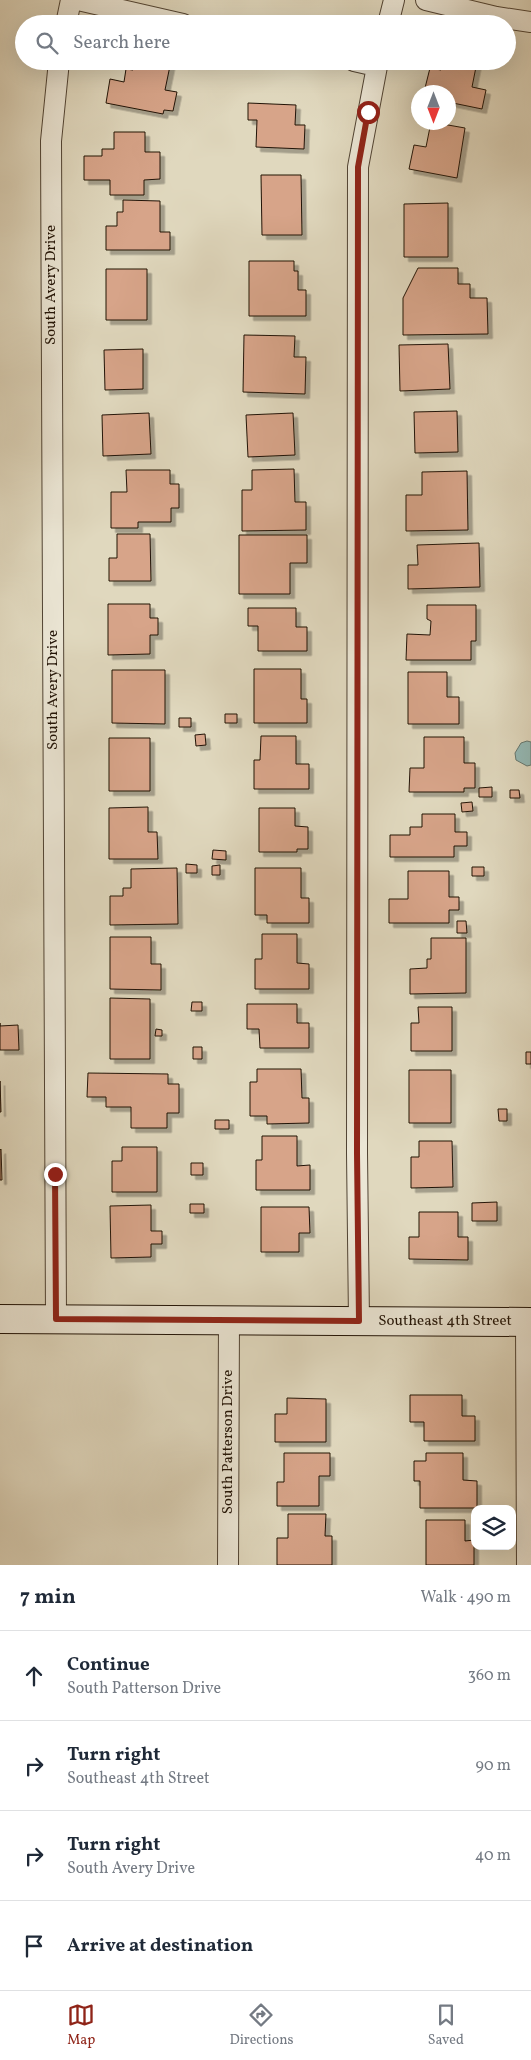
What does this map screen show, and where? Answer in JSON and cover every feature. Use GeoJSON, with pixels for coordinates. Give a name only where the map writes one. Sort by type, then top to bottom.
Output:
{"type":"FeatureCollection","features":[{"type":"Feature","properties":{"kind":"main road","name":"Southeast 4th Street"},"geometry":{"type":"LineString","coordinates":[[0,1319],[528,1322]]}},
{"type":"Feature","properties":{"kind":"street"},"geometry":{"type":"LineString","coordinates":[[68,15],[71,0]]}},
{"type":"Feature","properties":{"kind":"street"},"geometry":{"type":"LineString","coordinates":[[78,0],[144,15]]}},
{"type":"Feature","properties":{"kind":"street"},"geometry":{"type":"LineString","coordinates":[[390,15],[394,0]]}},
{"type":"Feature","properties":{"kind":"street"},"geometry":{"type":"LineString","coordinates":[[426,0],[488,15]]}},
{"type":"Feature","properties":{"kind":"street"},"geometry":{"type":"LineString","coordinates":[[516,20],[531,22]]}},
{"type":"Feature","properties":{"kind":"street","name":"South Avery Drive"},"geometry":{"type":"LineString","coordinates":[[56,1319],[51,141],[58,70]]}},
{"type":"Feature","properties":{"kind":"street"},"geometry":{"type":"LineString","coordinates":[[359,1321],[357,1153],[358,167],[376,70]]}},
{"type":"Feature","properties":{"kind":"street","name":"South Patterson Drive"},"geometry":{"type":"LineString","coordinates":[[228,1565],[229,1319]]}},
{"type":"Feature","properties":{"kind":"street"},"geometry":{"type":"LineString","coordinates":[[527,1565],[528,1322]]}},
{"type":"Feature","properties":{"kind":"water"},"geometry":{"type":"Polygon","coordinates":[[[531,742],[531,765],[527,766],[516,760],[515,753],[521,743],[531,742]]]}},
{"type":"Feature","properties":{"kind":"building"},"geometry":{"type":"Polygon","coordinates":[[[126,70],[169,70],[165,90],[177,92],[173,111],[164,110],[163,114],[106,103],[110,79],[124,82],[126,70]]]}},
{"type":"Feature","properties":{"kind":"building"},"geometry":{"type":"Polygon","coordinates":[[[430,70],[475,70],[472,87],[486,90],[482,109],[456,104],[456,85],[426,85],[430,70]]]}},
{"type":"Feature","properties":{"kind":"building"},"geometry":{"type":"Polygon","coordinates":[[[248,103],[296,105],[295,125],[305,125],[304,149],[256,147],[257,120],[248,120],[248,103]]]}},
{"type":"Feature","properties":{"kind":"building"},"geometry":{"type":"Polygon","coordinates":[[[456,126],[465,128],[457,178],[409,169],[414,145],[426,147],[429,130],[456,130],[456,126]]]}},
{"type":"Feature","properties":{"kind":"building"},"geometry":{"type":"Polygon","coordinates":[[[114,132],[145,132],[145,152],[160,152],[160,179],[144,180],[144,195],[110,195],[110,180],[84,180],[84,156],[102,156],[102,149],[114,149],[114,132]]]}},
{"type":"Feature","properties":{"kind":"building"},"geometry":{"type":"Polygon","coordinates":[[[261,175],[301,175],[302,235],[262,235],[261,175]]]}},
{"type":"Feature","properties":{"kind":"building"},"geometry":{"type":"Polygon","coordinates":[[[123,200],[160,201],[160,232],[170,232],[170,250],[106,250],[106,226],[117,226],[117,212],[123,212],[123,200]]]}},
{"type":"Feature","properties":{"kind":"building"},"geometry":{"type":"Polygon","coordinates":[[[448,203],[448,257],[404,257],[404,204],[448,203]]]}},
{"type":"Feature","properties":{"kind":"building"},"geometry":{"type":"Polygon","coordinates":[[[249,261],[294,261],[294,271],[298,271],[298,290],[306,290],[306,316],[249,316],[249,261]]]}},
{"type":"Feature","properties":{"kind":"building"},"geometry":{"type":"Polygon","coordinates":[[[418,268],[458,268],[458,284],[470,284],[470,298],[487,298],[488,334],[403,335],[403,298],[418,268]]]}},
{"type":"Feature","properties":{"kind":"building"},"geometry":{"type":"Polygon","coordinates":[[[106,269],[147,269],[147,320],[106,320],[106,269]]]}},
{"type":"Feature","properties":{"kind":"building"},"geometry":{"type":"Polygon","coordinates":[[[244,335],[295,336],[294,357],[306,357],[305,394],[243,392],[244,335]]]}},
{"type":"Feature","properties":{"kind":"building"},"geometry":{"type":"Polygon","coordinates":[[[448,344],[450,389],[400,391],[399,345],[448,344]]]}},
{"type":"Feature","properties":{"kind":"building"},"geometry":{"type":"Polygon","coordinates":[[[143,349],[143,389],[105,390],[104,350],[143,349]]]}},
{"type":"Feature","properties":{"kind":"building"},"geometry":{"type":"Polygon","coordinates":[[[457,411],[458,452],[415,453],[414,412],[457,411]]]}},
{"type":"Feature","properties":{"kind":"building"},"geometry":{"type":"Polygon","coordinates":[[[149,413],[151,454],[103,456],[102,415],[149,413]]]}},
{"type":"Feature","properties":{"kind":"building"},"geometry":{"type":"Polygon","coordinates":[[[293,413],[295,455],[248,457],[246,415],[293,413]]]}},
{"type":"Feature","properties":{"kind":"building"},"geometry":{"type":"Polygon","coordinates":[[[294,469],[295,502],[306,502],[306,530],[242,531],[242,490],[252,490],[252,470],[294,469]]]}},
{"type":"Feature","properties":{"kind":"building"},"geometry":{"type":"Polygon","coordinates":[[[126,470],[170,470],[170,484],[179,484],[179,508],[171,508],[171,522],[138,522],[138,528],[111,528],[111,492],[127,492],[126,470]]]}},
{"type":"Feature","properties":{"kind":"building"},"geometry":{"type":"Polygon","coordinates":[[[467,471],[468,530],[406,531],[406,495],[422,495],[422,472],[467,471]]]}},
{"type":"Feature","properties":{"kind":"building"},"geometry":{"type":"Polygon","coordinates":[[[117,534],[150,534],[151,581],[109,581],[109,558],[117,558],[117,534]]]}},
{"type":"Feature","properties":{"kind":"building"},"geometry":{"type":"Polygon","coordinates":[[[239,535],[307,535],[307,563],[290,563],[290,594],[239,594],[239,535]]]}},
{"type":"Feature","properties":{"kind":"building"},"geometry":{"type":"Polygon","coordinates":[[[479,543],[480,587],[408,589],[408,565],[418,565],[417,545],[479,543]]]}},
{"type":"Feature","properties":{"kind":"building"},"geometry":{"type":"Polygon","coordinates":[[[108,604],[150,604],[150,618],[158,618],[158,635],[150,635],[150,654],[108,655],[108,604]]]}},
{"type":"Feature","properties":{"kind":"building"},"geometry":{"type":"Polygon","coordinates":[[[427,605],[476,605],[476,641],[471,641],[471,660],[406,660],[407,634],[430,635],[431,621],[427,619],[427,605]]]}},
{"type":"Feature","properties":{"kind":"building"},"geometry":{"type":"Polygon","coordinates":[[[248,608],[296,608],[296,627],[307,627],[307,651],[258,651],[258,626],[248,626],[248,608]]]}},
{"type":"Feature","properties":{"kind":"building"},"geometry":{"type":"Polygon","coordinates":[[[254,669],[301,669],[301,699],[307,699],[307,723],[254,723],[254,669]]]}},
{"type":"Feature","properties":{"kind":"building"},"geometry":{"type":"Polygon","coordinates":[[[112,670],[165,670],[165,724],[112,723],[112,670]]]}},
{"type":"Feature","properties":{"kind":"building"},"geometry":{"type":"Polygon","coordinates":[[[408,672],[447,672],[447,697],[459,697],[459,724],[408,724],[408,672]]]}},
{"type":"Feature","properties":{"kind":"building"},"geometry":{"type":"Polygon","coordinates":[[[225,714],[237,714],[237,723],[225,723],[225,714]]]}},
{"type":"Feature","properties":{"kind":"building"},"geometry":{"type":"Polygon","coordinates":[[[179,718],[191,718],[191,727],[179,727],[179,718]]]}},
{"type":"Feature","properties":{"kind":"building"},"geometry":{"type":"Polygon","coordinates":[[[205,734],[206,745],[196,746],[195,735],[205,734]]]}},
{"type":"Feature","properties":{"kind":"building"},"geometry":{"type":"Polygon","coordinates":[[[261,736],[296,736],[296,764],[309,764],[309,789],[254,789],[254,760],[260,760],[261,736]]]}},
{"type":"Feature","properties":{"kind":"building"},"geometry":{"type":"Polygon","coordinates":[[[424,737],[464,737],[464,763],[475,763],[475,788],[464,788],[464,792],[409,792],[410,768],[424,768],[424,737]]]}},
{"type":"Feature","properties":{"kind":"building"},"geometry":{"type":"Polygon","coordinates":[[[109,738],[150,738],[150,791],[109,791],[109,738]]]}},
{"type":"Feature","properties":{"kind":"building"},"geometry":{"type":"Polygon","coordinates":[[[492,787],[492,797],[479,797],[479,788],[492,787]]]}},
{"type":"Feature","properties":{"kind":"building"},"geometry":{"type":"Polygon","coordinates":[[[510,790],[519,790],[520,798],[510,798],[510,790]]]}},
{"type":"Feature","properties":{"kind":"building"},"geometry":{"type":"Polygon","coordinates":[[[472,802],[473,811],[462,812],[461,803],[472,802]]]}},
{"type":"Feature","properties":{"kind":"building"},"geometry":{"type":"Polygon","coordinates":[[[148,807],[148,832],[157,832],[158,859],[109,859],[109,808],[148,807]]]}},
{"type":"Feature","properties":{"kind":"building"},"geometry":{"type":"Polygon","coordinates":[[[259,808],[295,808],[295,826],[308,827],[308,849],[297,849],[297,852],[259,852],[259,808]]]}},
{"type":"Feature","properties":{"kind":"building"},"geometry":{"type":"Polygon","coordinates":[[[422,814],[455,814],[455,832],[467,832],[467,846],[454,846],[454,857],[390,857],[390,835],[410,835],[410,827],[422,827],[422,814]]]}},
{"type":"Feature","properties":{"kind":"building"},"geometry":{"type":"Polygon","coordinates":[[[213,850],[226,851],[226,860],[212,859],[213,850]]]}},
{"type":"Feature","properties":{"kind":"building"},"geometry":{"type":"Polygon","coordinates":[[[186,864],[197,865],[197,873],[186,873],[186,864]]]}},
{"type":"Feature","properties":{"kind":"building"},"geometry":{"type":"Polygon","coordinates":[[[220,865],[220,875],[212,875],[212,866],[220,865]]]}},
{"type":"Feature","properties":{"kind":"building"},"geometry":{"type":"Polygon","coordinates":[[[472,867],[484,867],[484,876],[472,876],[472,867]]]}},
{"type":"Feature","properties":{"kind":"building"},"geometry":{"type":"Polygon","coordinates":[[[177,868],[178,924],[110,925],[110,896],[123,896],[123,888],[131,888],[131,869],[177,868]]]}},
{"type":"Feature","properties":{"kind":"building"},"geometry":{"type":"Polygon","coordinates":[[[255,868],[301,868],[301,898],[309,898],[309,923],[267,923],[267,915],[255,915],[255,868]]]}},
{"type":"Feature","properties":{"kind":"building"},"geometry":{"type":"Polygon","coordinates":[[[408,871],[449,871],[449,897],[459,897],[459,910],[449,910],[449,923],[389,923],[389,899],[408,899],[408,871]]]}},
{"type":"Feature","properties":{"kind":"building"},"geometry":{"type":"Polygon","coordinates":[[[457,921],[466,921],[467,933],[457,933],[457,921]]]}},
{"type":"Feature","properties":{"kind":"building"},"geometry":{"type":"Polygon","coordinates":[[[262,934],[297,934],[297,963],[309,964],[309,989],[255,989],[255,959],[262,959],[262,934]]]}},
{"type":"Feature","properties":{"kind":"building"},"geometry":{"type":"Polygon","coordinates":[[[110,937],[151,937],[151,964],[161,964],[161,990],[110,989],[110,937]]]}},
{"type":"Feature","properties":{"kind":"building"},"geometry":{"type":"Polygon","coordinates":[[[431,938],[466,938],[466,993],[410,994],[410,969],[427,968],[427,959],[431,959],[431,938]]]}},
{"type":"Feature","properties":{"kind":"building"},"geometry":{"type":"Polygon","coordinates":[[[110,998],[150,999],[150,1059],[110,1059],[110,998]]]}},
{"type":"Feature","properties":{"kind":"building"},"geometry":{"type":"Polygon","coordinates":[[[192,1002],[202,1002],[202,1011],[191,1011],[192,1002]]]}},
{"type":"Feature","properties":{"kind":"building"},"geometry":{"type":"Polygon","coordinates":[[[247,1004],[297,1004],[297,1023],[309,1023],[309,1048],[260,1048],[259,1029],[247,1029],[247,1004]]]}},
{"type":"Feature","properties":{"kind":"building"},"geometry":{"type":"Polygon","coordinates":[[[418,1007],[452,1007],[452,1051],[411,1051],[411,1023],[419,1023],[418,1007]]]}},
{"type":"Feature","properties":{"kind":"building"},"geometry":{"type":"Polygon","coordinates":[[[18,1025],[19,1050],[0,1050],[0,1026],[18,1025]]]}},
{"type":"Feature","properties":{"kind":"building"},"geometry":{"type":"Polygon","coordinates":[[[156,1029],[162,1030],[162,1036],[155,1036],[156,1029]]]}},
{"type":"Feature","properties":{"kind":"building"},"geometry":{"type":"Polygon","coordinates":[[[193,1047],[202,1047],[202,1059],[193,1059],[193,1047]]]}},
{"type":"Feature","properties":{"kind":"building"},"geometry":{"type":"Polygon","coordinates":[[[526,1052],[531,1052],[531,1064],[526,1064],[526,1052]]]}},
{"type":"Feature","properties":{"kind":"building"},"geometry":{"type":"Polygon","coordinates":[[[257,1069],[301,1069],[302,1098],[309,1098],[309,1123],[267,1124],[267,1116],[250,1116],[250,1082],[257,1082],[257,1069]]]}},
{"type":"Feature","properties":{"kind":"building"},"geometry":{"type":"Polygon","coordinates":[[[409,1070],[451,1070],[451,1123],[409,1123],[409,1070]]]}},
{"type":"Feature","properties":{"kind":"building"},"geometry":{"type":"Polygon","coordinates":[[[88,1073],[168,1074],[168,1084],[179,1084],[179,1113],[167,1113],[167,1128],[131,1128],[131,1107],[106,1107],[106,1097],[87,1097],[88,1073]]]}},
{"type":"Feature","properties":{"kind":"building"},"geometry":{"type":"Polygon","coordinates":[[[498,1109],[507,1109],[507,1121],[499,1121],[498,1109]]]}},
{"type":"Feature","properties":{"kind":"building"},"geometry":{"type":"Polygon","coordinates":[[[215,1120],[229,1120],[229,1129],[215,1129],[215,1120]]]}},
{"type":"Feature","properties":{"kind":"building"},"geometry":{"type":"Polygon","coordinates":[[[262,1136],[297,1136],[297,1166],[310,1165],[310,1190],[256,1190],[256,1160],[262,1160],[262,1136]]]}},
{"type":"Feature","properties":{"kind":"building"},"geometry":{"type":"Polygon","coordinates":[[[419,1141],[452,1141],[453,1187],[411,1188],[411,1157],[419,1157],[419,1141]]]}},
{"type":"Feature","properties":{"kind":"building"},"geometry":{"type":"Polygon","coordinates":[[[122,1147],[157,1147],[157,1192],[112,1192],[112,1161],[122,1161],[122,1147]]]}},
{"type":"Feature","properties":{"kind":"building"},"geometry":{"type":"Polygon","coordinates":[[[0,1150],[2,1180],[0,1180],[0,1150]]]}},
{"type":"Feature","properties":{"kind":"building"},"geometry":{"type":"Polygon","coordinates":[[[191,1163],[203,1163],[203,1175],[191,1175],[191,1163]]]}},
{"type":"Feature","properties":{"kind":"building"},"geometry":{"type":"Polygon","coordinates":[[[497,1202],[497,1221],[472,1221],[472,1203],[497,1202]]]}},
{"type":"Feature","properties":{"kind":"building"},"geometry":{"type":"Polygon","coordinates":[[[190,1204],[204,1204],[204,1213],[190,1213],[190,1204]]]}},
{"type":"Feature","properties":{"kind":"building"},"geometry":{"type":"Polygon","coordinates":[[[151,1205],[151,1231],[162,1231],[162,1244],[151,1244],[151,1257],[111,1258],[110,1206],[151,1205]]]}},
{"type":"Feature","properties":{"kind":"building"},"geometry":{"type":"Polygon","coordinates":[[[261,1207],[309,1207],[310,1233],[299,1233],[299,1252],[261,1252],[261,1207]]]}},
{"type":"Feature","properties":{"kind":"building"},"geometry":{"type":"Polygon","coordinates":[[[419,1212],[458,1212],[458,1237],[468,1237],[468,1260],[409,1259],[409,1237],[419,1237],[419,1212]]]}},
{"type":"Feature","properties":{"kind":"building"},"geometry":{"type":"Polygon","coordinates":[[[410,1395],[462,1395],[462,1416],[475,1416],[475,1441],[424,1441],[424,1422],[410,1422],[410,1395]]]}},
{"type":"Feature","properties":{"kind":"building"},"geometry":{"type":"Polygon","coordinates":[[[287,1398],[326,1399],[326,1442],[275,1442],[275,1414],[287,1414],[287,1398]]]}},
{"type":"Feature","properties":{"kind":"building"},"geometry":{"type":"Polygon","coordinates":[[[284,1453],[330,1453],[330,1476],[319,1476],[319,1506],[277,1506],[277,1482],[284,1482],[284,1453]]]}},
{"type":"Feature","properties":{"kind":"building"},"geometry":{"type":"Polygon","coordinates":[[[426,1453],[463,1453],[463,1480],[477,1481],[477,1505],[471,1505],[471,1508],[420,1508],[420,1481],[414,1481],[414,1461],[426,1461],[426,1453]]]}},
{"type":"Feature","properties":{"kind":"building"},"geometry":{"type":"Polygon","coordinates":[[[288,1514],[326,1514],[325,1536],[332,1536],[332,1565],[277,1565],[277,1538],[288,1538],[288,1514]]]}},
{"type":"Feature","properties":{"kind":"building"},"geometry":{"type":"Polygon","coordinates":[[[426,1520],[465,1520],[465,1541],[471,1540],[471,1550],[474,1550],[474,1565],[426,1565],[426,1520]]]}},
{"type":"Feature","properties":{"kind":"route"},"geometry":{"type":"LineString","coordinates":[[55,1174],[56,1319],[359,1321],[357,1153],[358,167],[368,112]]}}]}
